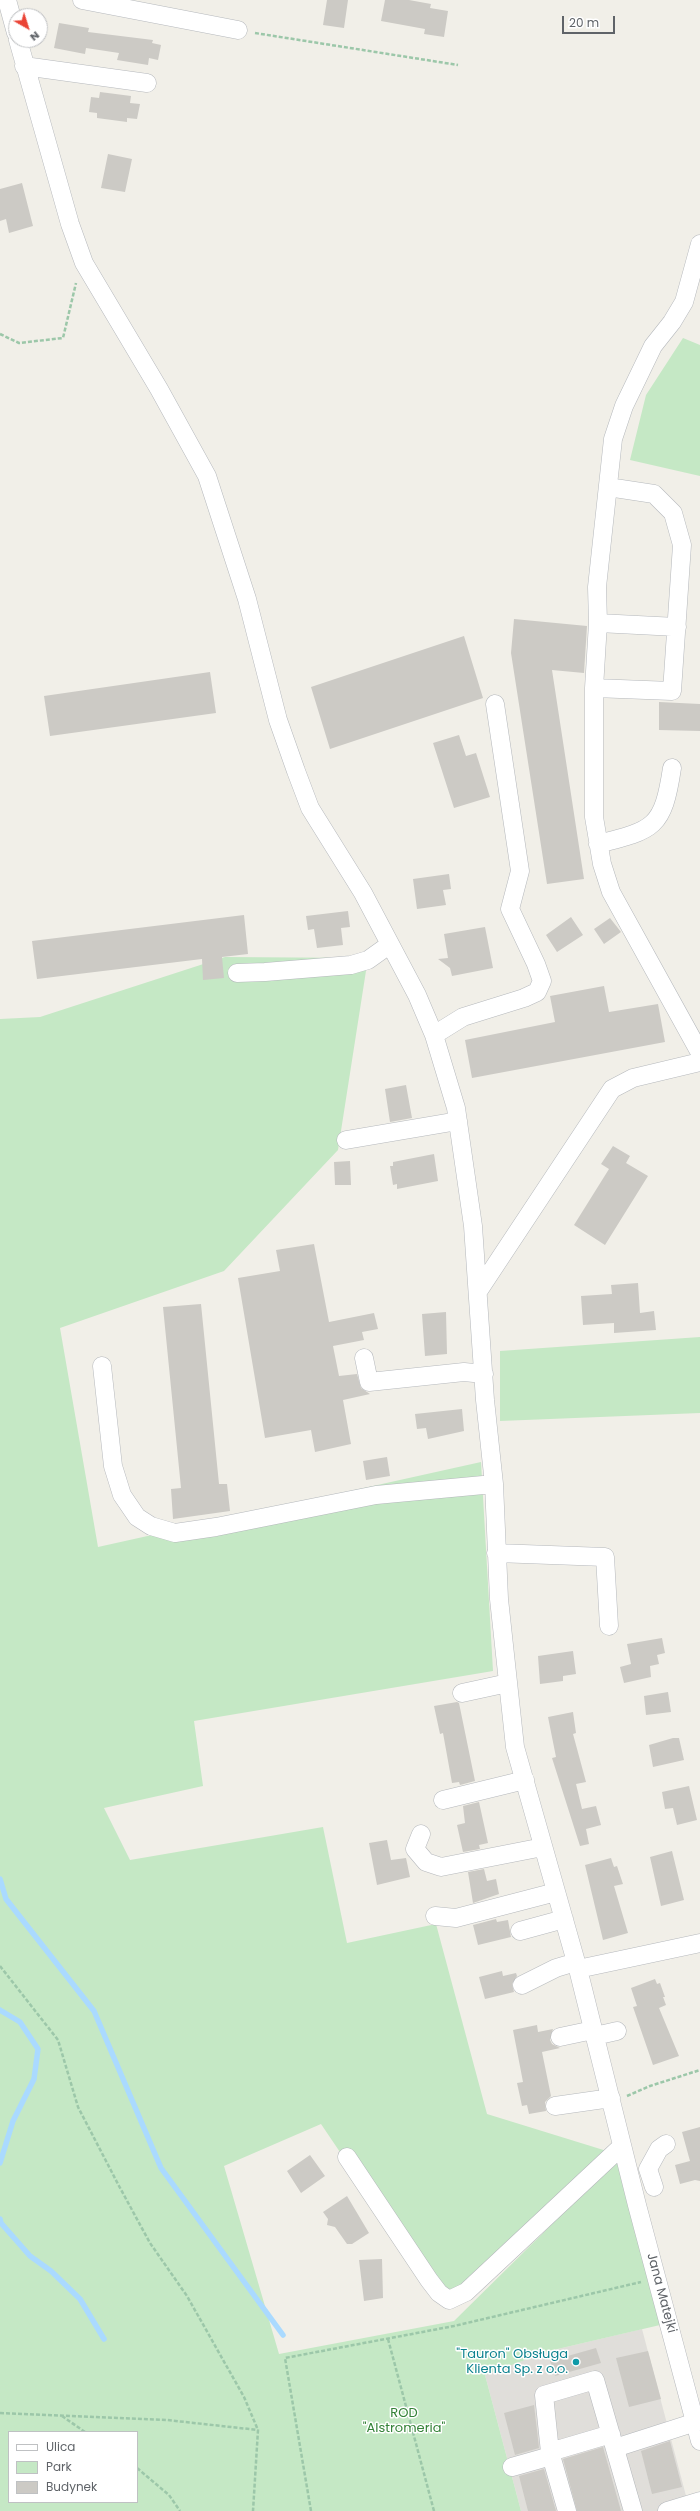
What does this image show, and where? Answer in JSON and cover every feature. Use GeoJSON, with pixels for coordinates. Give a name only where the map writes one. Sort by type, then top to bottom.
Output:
{"type":"FeatureCollection","features":[{"type":"Feature","properties":{"kind":"street"},"geometry":{"type":"LineString","coordinates":[[82,0],[238,30]]}},
{"type":"Feature","properties":{"kind":"street","name":"Jana Matejki"},"geometry":{"type":"LineString","coordinates":[[20,48],[70,224],[84,263],[159,389],[207,476],[247,599],[278,720],[310,808],[363,893],[417,996],[434,1035],[458,1121],[473,1226],[494,1484],[496,1553],[515,1747],[577,1966],[629,2174],[700,2441]]}},
{"type":"Feature","properties":{"kind":"street"},"geometry":{"type":"LineString","coordinates":[[24,66],[147,83]]}},
{"type":"Feature","properties":{"kind":"street"},"geometry":{"type":"LineString","coordinates":[[700,244],[684,302],[672,322],[653,346],[624,406],[613,439],[597,587],[598,623],[594,688],[594,817],[602,864],[611,892],[700,1053]]}},
{"type":"Feature","properties":{"kind":"street"},"geometry":{"type":"LineString","coordinates":[[594,688],[672,691],[677,627],[682,545],[673,513],[654,494],[608,487]]}},
{"type":"Feature","properties":{"kind":"street"},"geometry":{"type":"LineString","coordinates":[[598,623],[677,627]]}},
{"type":"Feature","properties":{"kind":"street"},"geometry":{"type":"LineString","coordinates":[[434,1035],[462,1017],[524,998],[537,992],[542,981],[536,964],[510,909],[520,871],[495,704]]}},
{"type":"Feature","properties":{"kind":"street"},"geometry":{"type":"LineString","coordinates":[[598,844],[642,832],[657,820],[667,798],[672,768]]}},
{"type":"Feature","properties":{"kind":"street"},"geometry":{"type":"LineString","coordinates":[[237,973],[266,972],[351,964],[368,960],[389,945]]}},
{"type":"Feature","properties":{"kind":"street"},"geometry":{"type":"LineString","coordinates":[[479,1290],[612,1089],[633,1078],[700,1062]]}},
{"type":"Feature","properties":{"kind":"street"},"geometry":{"type":"LineString","coordinates":[[346,1140],[458,1121]]}},
{"type":"Feature","properties":{"kind":"street"},"geometry":{"type":"LineString","coordinates":[[364,1358],[369,1382],[464,1372],[484,1374]]}},
{"type":"Feature","properties":{"kind":"street"},"geometry":{"type":"LineString","coordinates":[[102,1366],[113,1466],[122,1496],[137,1517],[151,1526],[175,1533],[216,1527],[376,1495],[494,1484]]}},
{"type":"Feature","properties":{"kind":"street"},"geometry":{"type":"LineString","coordinates":[[496,1553],[605,1557],[609,1626]]}},
{"type":"Feature","properties":{"kind":"street"},"geometry":{"type":"LineString","coordinates":[[462,1693],[508,1683]]}},
{"type":"Feature","properties":{"kind":"street"},"geometry":{"type":"LineString","coordinates":[[443,1800],[525,1780]]}},
{"type":"Feature","properties":{"kind":"street"},"geometry":{"type":"LineString","coordinates":[[421,1834],[415,1849],[426,1862],[441,1867],[543,1847]]}},
{"type":"Feature","properties":{"kind":"street"},"geometry":{"type":"LineString","coordinates":[[435,1916],[456,1918],[556,1892]]}},
{"type":"Feature","properties":{"kind":"street"},"geometry":{"type":"LineString","coordinates":[[520,1931],[564,1919]]}},
{"type":"Feature","properties":{"kind":"street"},"geometry":{"type":"LineString","coordinates":[[522,1985],[556,1968],[577,1966],[700,1943]]}},
{"type":"Feature","properties":{"kind":"street"},"geometry":{"type":"LineString","coordinates":[[560,2037],[617,2031]]}},
{"type":"Feature","properties":{"kind":"street"},"geometry":{"type":"LineString","coordinates":[[555,2106],[611,2101]]}},
{"type":"Feature","properties":{"kind":"street"},"geometry":{"type":"LineString","coordinates":[[629,2174],[648,2169],[659,2150],[666,2144]]}},
{"type":"Feature","properties":{"kind":"street"},"geometry":{"type":"LineString","coordinates":[[347,2157],[429,2280],[439,2293],[449,2300],[466,2292],[622,2146]]}},
{"type":"Feature","properties":{"kind":"street"},"geometry":{"type":"LineString","coordinates":[[648,2169],[654,2187]]}},
{"type":"Feature","properties":{"kind":"street"},"geometry":{"type":"LineString","coordinates":[[567,2511],[551,2454],[544,2395],[595,2380],[633,2511]]}},
{"type":"Feature","properties":{"kind":"street"},"geometry":{"type":"LineString","coordinates":[[512,2467],[551,2454],[696,2422]]}},
{"type":"Feature","properties":{"kind":"street"},"geometry":{"type":"LineString","coordinates":[[666,2511],[700,2501]]}},
{"type":"Feature","properties":{"kind":"path"},"geometry":{"type":"LineString","coordinates":[[238,30],[458,65]]}},
{"type":"Feature","properties":{"kind":"path"},"geometry":{"type":"LineString","coordinates":[[0,334],[19,343],[63,338],[75,285],[84,263]]}},
{"type":"Feature","properties":{"kind":"path"},"geometry":{"type":"LineString","coordinates":[[0,1966],[58,2040],[78,2107],[150,2243],[187,2296],[244,2397],[258,2430],[253,2511]]}},
{"type":"Feature","properties":{"kind":"path"},"geometry":{"type":"LineString","coordinates":[[611,2101],[650,2086],[700,2070]]}},
{"type":"Feature","properties":{"kind":"path"},"geometry":{"type":"LineString","coordinates":[[311,2511],[285,2358],[454,2326],[657,2278]]}},
{"type":"Feature","properties":{"kind":"path"},"geometry":{"type":"LineString","coordinates":[[388,2339],[434,2511]]}},
{"type":"Feature","properties":{"kind":"path"},"geometry":{"type":"LineString","coordinates":[[0,2413],[167,2420],[258,2430]]}},
{"type":"Feature","properties":{"kind":"path"},"geometry":{"type":"LineString","coordinates":[[61,2416],[84,2431]]}},
{"type":"Feature","properties":{"kind":"path"},"geometry":{"type":"LineString","coordinates":[[138,2469],[169,2495],[180,2511]]}},
{"type":"Feature","properties":{"kind":"shaded area"},"geometry":{"type":"Polygon","coordinates":[[[642,2329],[690,2511],[521,2511],[485,2375],[549,2351],[642,2329]]]}},
{"type":"Feature","properties":{"kind":"green space"},"geometry":{"type":"Polygon","coordinates":[[[683,338],[700,345],[700,476],[630,460],[646,395],[683,338]]]}},
{"type":"Feature","properties":{"kind":"green space","name":"ROD \"Alstromeria\""},"geometry":{"type":"Polygon","coordinates":[[[225,957],[368,958],[338,1150],[224,1271],[60,1328],[98,1547],[481,1462],[493,1671],[194,1721],[203,1786],[104,1808],[130,1860],[323,1827],[347,1943],[436,1924],[487,2114],[610,2152],[446,2309],[321,2124],[224,2166],[279,2354],[454,2321],[617,2160],[660,2325],[549,2351],[485,2375],[521,2511],[0,2511],[0,1019],[40,1017],[225,957]]]}},
{"type":"Feature","properties":{"kind":"green space"},"geometry":{"type":"Polygon","coordinates":[[[700,1337],[700,1413],[500,1421],[500,1351],[700,1337]]]}},
{"type":"Feature","properties":{"kind":"building"},"geometry":{"type":"Polygon","coordinates":[[[327,0],[348,0],[344,28],[323,25],[327,0]]]}},
{"type":"Feature","properties":{"kind":"building"},"geometry":{"type":"Polygon","coordinates":[[[385,0],[409,0],[431,4],[430,8],[448,11],[444,37],[424,34],[425,29],[381,21],[385,0]]]}},
{"type":"Feature","properties":{"kind":"building"},"geometry":{"type":"Polygon","coordinates":[[[59,23],[89,28],[88,32],[153,40],[152,43],[161,45],[158,60],[149,58],[148,65],[117,60],[119,53],[86,48],[85,54],[54,48],[59,23]]]}},
{"type":"Feature","properties":{"kind":"building"},"geometry":{"type":"Polygon","coordinates":[[[100,92],[131,96],[130,103],[140,104],[137,119],[127,118],[127,122],[97,118],[97,113],[89,112],[91,97],[99,98],[100,92]]]}},
{"type":"Feature","properties":{"kind":"building"},"geometry":{"type":"Polygon","coordinates":[[[108,154],[132,159],[125,192],[101,188],[108,154]]]}},
{"type":"Feature","properties":{"kind":"building"},"geometry":{"type":"Polygon","coordinates":[[[22,183],[33,226],[9,233],[6,219],[0,221],[0,189],[22,183]]]}},
{"type":"Feature","properties":{"kind":"building"},"geometry":{"type":"Polygon","coordinates":[[[514,619],[587,626],[584,673],[552,670],[584,879],[547,884],[511,653],[514,619]]]}},
{"type":"Feature","properties":{"kind":"building"},"geometry":{"type":"Polygon","coordinates":[[[464,636],[483,698],[330,749],[311,687],[464,636]]]}},
{"type":"Feature","properties":{"kind":"building"},"geometry":{"type":"Polygon","coordinates":[[[210,672],[216,713],[50,736],[44,696],[210,672]]]}},
{"type":"Feature","properties":{"kind":"building"},"geometry":{"type":"Polygon","coordinates":[[[659,702],[700,704],[700,731],[659,730],[659,702]]]}},
{"type":"Feature","properties":{"kind":"building"},"geometry":{"type":"Polygon","coordinates":[[[459,735],[466,756],[476,753],[490,797],[454,808],[433,743],[459,735]]]}},
{"type":"Feature","properties":{"kind":"building"},"geometry":{"type":"Polygon","coordinates":[[[449,874],[451,889],[443,890],[446,905],[417,909],[413,879],[449,874]]]}},
{"type":"Feature","properties":{"kind":"building"},"geometry":{"type":"Polygon","coordinates":[[[348,911],[350,927],[341,928],[343,945],[317,948],[314,929],[308,930],[306,916],[348,911]]]}},
{"type":"Feature","properties":{"kind":"building"},"geometry":{"type":"Polygon","coordinates":[[[244,915],[248,954],[222,957],[224,978],[203,980],[202,959],[37,979],[32,941],[244,915]]]}},
{"type":"Feature","properties":{"kind":"building"},"geometry":{"type":"Polygon","coordinates":[[[571,917],[583,935],[557,952],[546,935],[571,917]]]}},
{"type":"Feature","properties":{"kind":"building"},"geometry":{"type":"Polygon","coordinates":[[[610,918],[621,932],[604,944],[594,929],[610,918]]]}},
{"type":"Feature","properties":{"kind":"building"},"geometry":{"type":"Polygon","coordinates":[[[485,927],[493,968],[452,976],[450,968],[438,959],[448,958],[444,934],[485,927]]]}},
{"type":"Feature","properties":{"kind":"building"},"geometry":{"type":"Polygon","coordinates":[[[604,986],[609,1012],[658,1004],[665,1042],[472,1078],[465,1040],[555,1022],[550,996],[604,986]]]}},
{"type":"Feature","properties":{"kind":"building"},"geometry":{"type":"Polygon","coordinates":[[[406,1085],[412,1118],[390,1122],[385,1089],[406,1085]]]}},
{"type":"Feature","properties":{"kind":"building"},"geometry":{"type":"Polygon","coordinates":[[[613,1146],[630,1156],[626,1163],[648,1176],[605,1245],[574,1225],[609,1169],[601,1164],[613,1146]]]}},
{"type":"Feature","properties":{"kind":"building"},"geometry":{"type":"Polygon","coordinates":[[[434,1154],[438,1181],[397,1189],[397,1184],[393,1185],[390,1166],[393,1166],[393,1162],[434,1154]]]}},
{"type":"Feature","properties":{"kind":"building"},"geometry":{"type":"Polygon","coordinates":[[[350,1161],[351,1185],[335,1185],[334,1162],[350,1161]]]}},
{"type":"Feature","properties":{"kind":"building"},"geometry":{"type":"Polygon","coordinates":[[[314,1244],[329,1322],[374,1313],[378,1329],[362,1332],[364,1340],[333,1346],[339,1376],[357,1374],[361,1388],[370,1394],[343,1400],[351,1444],[315,1452],[311,1430],[265,1438],[238,1278],[280,1271],[276,1250],[314,1244]]]}},
{"type":"Feature","properties":{"kind":"building"},"geometry":{"type":"Polygon","coordinates":[[[638,1283],[640,1313],[654,1311],[656,1330],[614,1333],[614,1323],[583,1325],[581,1296],[612,1294],[611,1285],[638,1283]]]}},
{"type":"Feature","properties":{"kind":"building"},"geometry":{"type":"Polygon","coordinates":[[[201,1304],[219,1484],[227,1484],[230,1511],[173,1519],[171,1489],[181,1488],[163,1307],[201,1304]]]}},
{"type":"Feature","properties":{"kind":"building"},"geometry":{"type":"Polygon","coordinates":[[[446,1312],[447,1354],[425,1356],[422,1314],[446,1312]]]}},
{"type":"Feature","properties":{"kind":"building"},"geometry":{"type":"Polygon","coordinates":[[[462,1409],[464,1431],[428,1439],[426,1428],[417,1429],[415,1414],[462,1409]]]}},
{"type":"Feature","properties":{"kind":"building"},"geometry":{"type":"Polygon","coordinates":[[[387,1457],[390,1476],[366,1480],[363,1461],[387,1457]]]}},
{"type":"Feature","properties":{"kind":"building"},"geometry":{"type":"Polygon","coordinates":[[[662,1638],[665,1653],[657,1655],[659,1664],[650,1666],[651,1677],[624,1683],[620,1667],[631,1664],[627,1644],[662,1638]]]}},
{"type":"Feature","properties":{"kind":"building"},"geometry":{"type":"Polygon","coordinates":[[[573,1651],[576,1674],[563,1676],[563,1681],[540,1684],[538,1656],[573,1651]]]}},
{"type":"Feature","properties":{"kind":"building"},"geometry":{"type":"Polygon","coordinates":[[[668,1692],[671,1712],[646,1715],[644,1696],[668,1692]]]}},
{"type":"Feature","properties":{"kind":"building"},"geometry":{"type":"Polygon","coordinates":[[[457,1702],[459,1703],[475,1781],[460,1785],[459,1782],[452,1783],[443,1733],[440,1734],[434,1706],[457,1702]]]}},
{"type":"Feature","properties":{"kind":"building"},"geometry":{"type":"Polygon","coordinates":[[[573,1712],[576,1733],[573,1734],[586,1782],[576,1784],[582,1809],[596,1806],[601,1825],[586,1829],[589,1844],[580,1846],[552,1758],[556,1757],[548,1717],[573,1712]]]}},
{"type":"Feature","properties":{"kind":"building"},"geometry":{"type":"Polygon","coordinates":[[[673,1738],[679,1738],[684,1760],[653,1767],[649,1745],[673,1738]]]}},
{"type":"Feature","properties":{"kind":"building"},"geometry":{"type":"Polygon","coordinates":[[[689,1786],[697,1820],[677,1825],[673,1808],[665,1809],[662,1792],[689,1786]]]}},
{"type":"Feature","properties":{"kind":"building"},"geometry":{"type":"Polygon","coordinates":[[[479,1802],[488,1843],[479,1845],[480,1849],[463,1852],[457,1825],[465,1823],[463,1806],[479,1802]]]}},
{"type":"Feature","properties":{"kind":"building"},"geometry":{"type":"Polygon","coordinates":[[[387,1840],[391,1860],[406,1858],[410,1877],[377,1885],[369,1843],[387,1840]]]}},
{"type":"Feature","properties":{"kind":"building"},"geometry":{"type":"Polygon","coordinates":[[[672,1851],[684,1900],[661,1906],[650,1857],[672,1851]]]}},
{"type":"Feature","properties":{"kind":"building"},"geometry":{"type":"Polygon","coordinates":[[[611,1858],[614,1867],[617,1866],[623,1884],[614,1886],[628,1933],[603,1940],[585,1865],[611,1858]]]}},
{"type":"Feature","properties":{"kind":"building"},"geometry":{"type":"Polygon","coordinates":[[[484,1869],[487,1881],[496,1879],[499,1894],[473,1903],[468,1872],[484,1869]]]}},
{"type":"Feature","properties":{"kind":"building"},"geometry":{"type":"Polygon","coordinates":[[[496,1919],[497,1922],[508,1920],[511,1937],[478,1945],[473,1925],[496,1919]]]}},
{"type":"Feature","properties":{"kind":"building"},"geometry":{"type":"Polygon","coordinates":[[[502,1971],[503,1976],[516,1973],[517,1976],[512,1984],[514,1992],[485,1999],[479,1977],[502,1971]]]}},
{"type":"Feature","properties":{"kind":"building"},"geometry":{"type":"Polygon","coordinates":[[[655,1979],[657,1984],[660,1983],[665,1997],[663,1997],[666,2005],[659,2008],[679,2056],[653,2065],[633,2007],[637,2006],[631,1988],[655,1979]]]}},
{"type":"Feature","properties":{"kind":"building"},"geometry":{"type":"Polygon","coordinates":[[[537,2025],[538,2032],[553,2029],[550,2040],[552,2044],[560,2048],[542,2052],[551,2096],[545,2102],[546,2111],[529,2114],[527,2105],[522,2106],[517,2083],[523,2082],[513,2030],[537,2025]]]}},
{"type":"Feature","properties":{"kind":"building"},"geometry":{"type":"Polygon","coordinates":[[[700,2127],[700,2181],[695,2180],[680,2184],[675,2165],[690,2161],[682,2132],[700,2127]]]}},
{"type":"Feature","properties":{"kind":"building"},"geometry":{"type":"Polygon","coordinates":[[[310,2155],[325,2176],[301,2193],[287,2171],[310,2155]]]}},
{"type":"Feature","properties":{"kind":"building"},"geometry":{"type":"Polygon","coordinates":[[[347,2196],[369,2233],[352,2244],[347,2244],[335,2227],[327,2225],[328,2219],[323,2212],[347,2196]]]}},
{"type":"Feature","properties":{"kind":"building"},"geometry":{"type":"Polygon","coordinates":[[[382,2259],[383,2298],[364,2301],[359,2260],[382,2259]]]}},
{"type":"Feature","properties":{"kind":"building","name":"\"Tauron\" Obsługa Klienta Sp. z o.o."},"geometry":{"type":"Polygon","coordinates":[[[596,2348],[601,2363],[555,2376],[550,2361],[596,2348]]]}},
{"type":"Feature","properties":{"kind":"building"},"geometry":{"type":"Polygon","coordinates":[[[648,2351],[661,2399],[629,2407],[616,2358],[648,2351]]]}},
{"type":"Feature","properties":{"kind":"building"},"geometry":{"type":"Polygon","coordinates":[[[534,2405],[539,2448],[515,2455],[504,2413],[534,2405]]]}},
{"type":"Feature","properties":{"kind":"building"},"geometry":{"type":"Polygon","coordinates":[[[670,2441],[682,2487],[652,2494],[641,2451],[670,2441]]]}},
{"type":"Feature","properties":{"kind":"building"},"geometry":{"type":"Polygon","coordinates":[[[603,2447],[621,2511],[577,2511],[563,2459],[603,2447]]]}},
{"type":"Feature","properties":{"kind":"building"},"geometry":{"type":"Polygon","coordinates":[[[544,2469],[556,2511],[528,2511],[519,2476],[544,2469]]]}},
{"type":"Feature","properties":{"kind":"waterway"},"geometry":{"type":"LineString","coordinates":[[0,1879],[6,1899],[94,2011],[161,2168],[283,2335]]}},
{"type":"Feature","properties":{"kind":"waterway"},"geometry":{"type":"LineString","coordinates":[[0,2010],[20,2022],[38,2049],[34,2079],[13,2121],[0,2163]]}},
{"type":"Feature","properties":{"kind":"waterway"},"geometry":{"type":"LineString","coordinates":[[0,2219],[1,2223],[30,2256],[51,2271],[80,2299],[104,2339]]}},
{"type":"Feature","properties":{"kind":"place","name":"\"Tauron\" Obsługa Klienta Sp. z o.o."},"geometry":{"type":"Point","coordinates":[576,2362]}}]}
